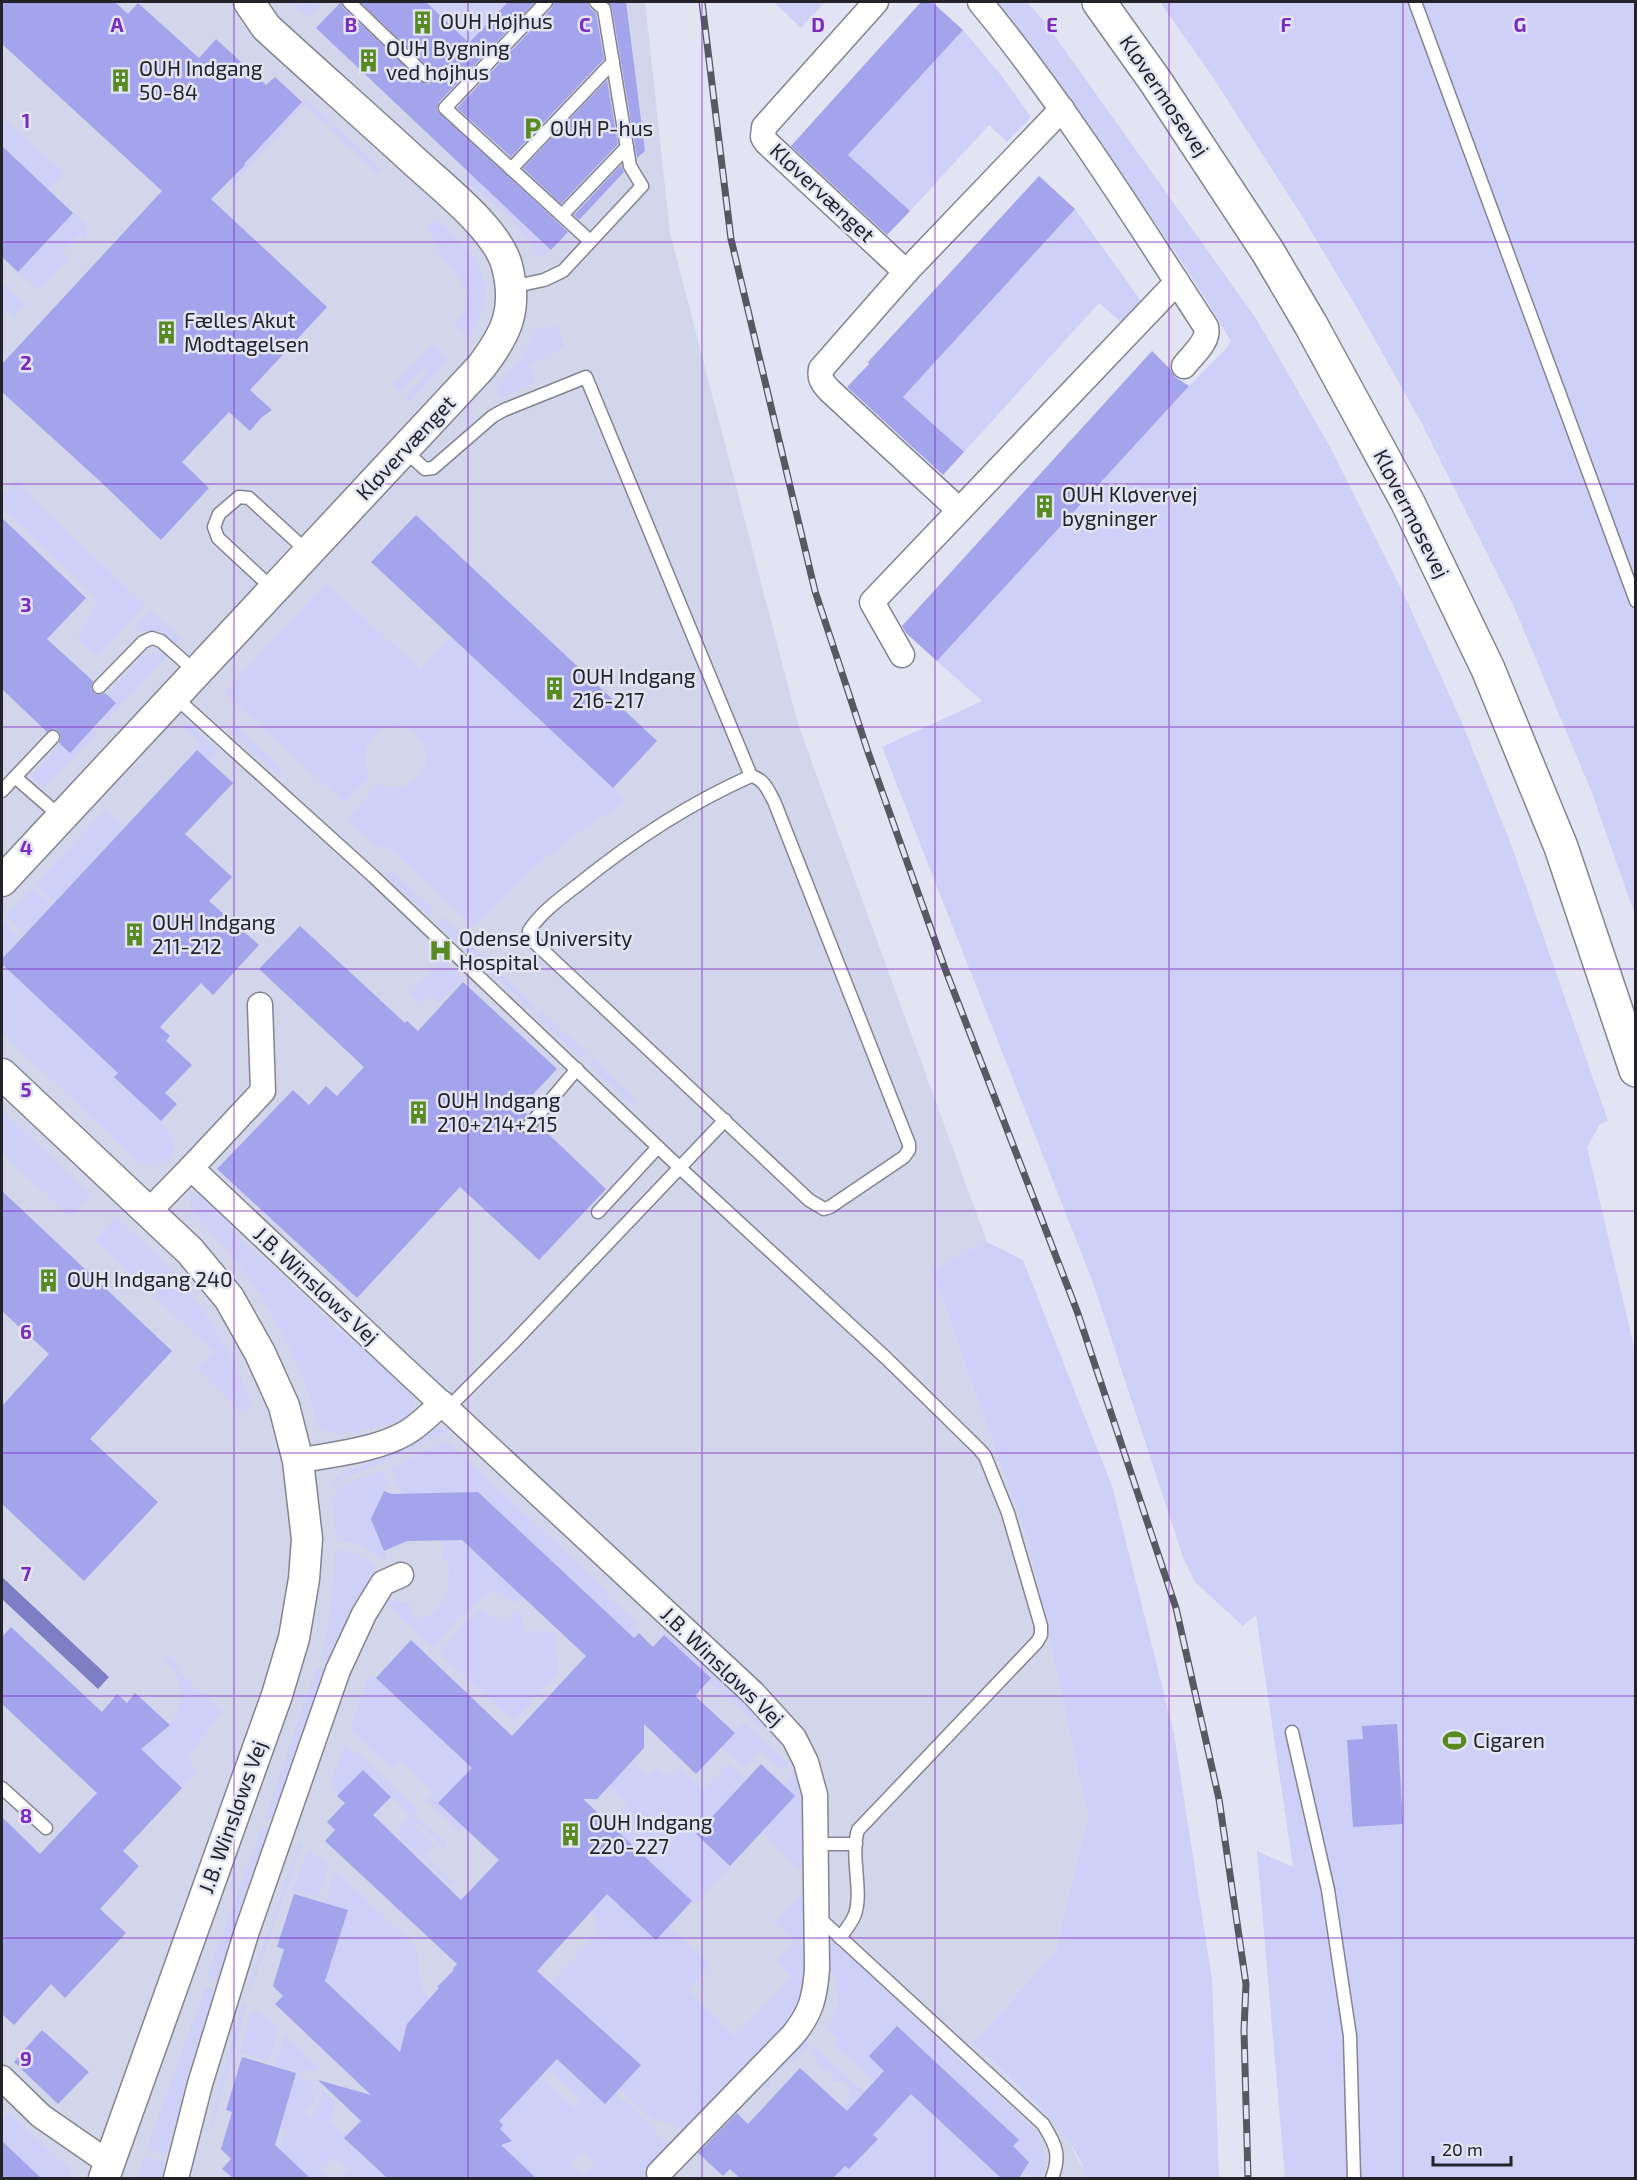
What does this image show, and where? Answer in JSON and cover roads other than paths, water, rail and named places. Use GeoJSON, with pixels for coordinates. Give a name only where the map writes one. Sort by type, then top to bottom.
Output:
{"type":"FeatureCollection","features":[{"type":"Feature","properties":{"kind":"main road","name":"Kløvermosevej"},"geometry":{"type":"LineString","coordinates":[[1099,2],[1181,120],[1268,252],[1311,325],[1408,503],[1488,669],[1561,847],[1635,1070]]}},
{"type":"Feature","properties":{"kind":"street","name":"Kløvervænget"},"geometry":{"type":"LineString","coordinates":[[2,880],[482,367],[506,330],[512,309],[507,265],[497,243],[474,217],[266,27],[249,2]]}},
{"type":"Feature","properties":{"kind":"street","name":"Kløvervænget"},"geometry":{"type":"LineString","coordinates":[[876,2],[764,127],[763,137],[906,272]]}},
{"type":"Feature","properties":{"kind":"street"},"geometry":{"type":"LineString","coordinates":[[980,2],[1062,109],[1121,193],[1208,332],[1184,366]]}},
{"type":"Feature","properties":{"kind":"street"},"geometry":{"type":"LineString","coordinates":[[959,510],[829,390],[822,382],[821,369],[906,272],[1062,109]]}},
{"type":"Feature","properties":{"kind":"street"},"geometry":{"type":"LineString","coordinates":[[902,655],[872,602],[1177,282]]}},
{"type":"Feature","properties":{"kind":"street"},"geometry":{"type":"LineString","coordinates":[[149,1211],[263,1091],[260,1005]]}},
{"type":"Feature","properties":{"kind":"street","name":"J.B. Winsløws Vej"},"geometry":{"type":"LineString","coordinates":[[2,1074],[190,1251],[229,1298],[260,1353],[284,1406],[298,1461],[307,1539],[304,1579],[294,1638],[277,1695],[106,2171],[41,2116],[2,2078]]}},
{"type":"Feature","properties":{"kind":"street","name":"J.B. Winsløws Vej"},"geometry":{"type":"LineString","coordinates":[[191,1168],[753,1693],[794,1738],[806,1762],[815,1795],[815,1995],[801,2025],[659,2173]]}},
{"type":"Feature","properties":{"kind":"street"},"geometry":{"type":"LineString","coordinates":[[298,1461],[387,1441],[406,1433],[445,1406]]}},
{"type":"Feature","properties":{"kind":"street"},"geometry":{"type":"LineString","coordinates":[[176,2178],[200,2084],[246,1934],[338,1670],[364,1614],[383,1583],[401,1575]]}},
{"type":"Feature","properties":{"kind":"lane"},"geometry":{"type":"LineString","coordinates":[[349,2],[426,76]]}},
{"type":"Feature","properties":{"kind":"lane"},"geometry":{"type":"LineString","coordinates":[[546,2],[445,108],[590,241]]}},
{"type":"Feature","properties":{"kind":"lane"},"geometry":{"type":"LineString","coordinates":[[510,287],[544,280],[563,271],[642,186],[630,166],[604,9],[596,2]]}},
{"type":"Feature","properties":{"kind":"lane"},"geometry":{"type":"LineString","coordinates":[[1415,2],[1635,601]]}},
{"type":"Feature","properties":{"kind":"lane"},"geometry":{"type":"LineString","coordinates":[[511,169],[613,62]]}},
{"type":"Feature","properties":{"kind":"lane"},"geometry":{"type":"LineString","coordinates":[[562,215],[627,147]]}},
{"type":"Feature","properties":{"kind":"lane"},"geometry":{"type":"LineString","coordinates":[[404,450],[425,469],[433,468],[493,416],[586,377],[751,776],[765,785],[774,801],[907,1137],[909,1150],[904,1156],[824,1209],[809,1200],[534,942],[529,931],[569,892],[615,855],[690,806],[751,776]]}},
{"type":"Feature","properties":{"kind":"lane"},"geometry":{"type":"LineString","coordinates":[[274,590],[218,538],[214,527],[219,514],[239,497],[249,498],[309,553]]}},
{"type":"Feature","properties":{"kind":"lane"},"geometry":{"type":"LineString","coordinates":[[99,687],[143,642],[152,638],[161,641],[196,672]]}},
{"type":"Feature","properties":{"kind":"lane"},"geometry":{"type":"LineString","coordinates":[[174,696],[374,877],[680,1168],[936,1406],[985,1456],[1008,1513],[1041,1626],[1041,1635],[1037,1642],[858,1830],[856,1844],[857,1909],[840,1938]]}},
{"type":"Feature","properties":{"kind":"lane"},"geometry":{"type":"LineString","coordinates":[[2,791],[53,737]]}},
{"type":"Feature","properties":{"kind":"lane"},"geometry":{"type":"LineString","coordinates":[[15,777],[61,817]]}},
{"type":"Feature","properties":{"kind":"lane"},"geometry":{"type":"LineString","coordinates":[[528,1126],[577,1070]]}},
{"type":"Feature","properties":{"kind":"lane"},"geometry":{"type":"LineString","coordinates":[[445,1406],[512,1344],[725,1120]]}},
{"type":"Feature","properties":{"kind":"lane"},"geometry":{"type":"LineString","coordinates":[[598,1212],[658,1147]]}},
{"type":"Feature","properties":{"kind":"lane"},"geometry":{"type":"LineString","coordinates":[[1292,1732],[1328,1890],[1350,2036],[1354,2178]]}},
{"type":"Feature","properties":{"kind":"lane"},"geometry":{"type":"LineString","coordinates":[[2,1788],[46,1828]]}},
{"type":"Feature","properties":{"kind":"lane"},"geometry":{"type":"LineString","coordinates":[[816,1844],[856,1844]]}},
{"type":"Feature","properties":{"kind":"lane"},"geometry":{"type":"LineString","coordinates":[[816,1916],[1043,2124],[1056,2145],[1057,2165],[1052,2178]]}},
{"type":"Feature","properties":{"kind":"water"},"geometry":{"type":"Polygon","coordinates":[[[2,1577],[109,1677],[98,1689],[2,1599],[2,1577]]]}},
{"type":"Feature","properties":{"kind":"railway"},"geometry":{"type":"LineString","coordinates":[[702,2],[731,239],[815,591],[868,752],[944,966],[1077,1311],[1176,1608],[1219,1799],[1246,1984],[1244,2030],[1248,2178]]}},
{"type":"Feature","properties":{"kind":"place","name":"OUH Højhus"},"geometry":{"type":"Point","coordinates":[422,22]}},
{"type":"Feature","properties":{"kind":"place","name":"OUH Bygning ved højhus"},"geometry":{"type":"Point","coordinates":[368,61]}},
{"type":"Feature","properties":{"kind":"place","name":"OUH Indgang 50-84"},"geometry":{"type":"Point","coordinates":[121,81]}},
{"type":"Feature","properties":{"kind":"place","name":"OUH P-hus"},"geometry":{"type":"Point","coordinates":[532,129]}},
{"type":"Feature","properties":{"kind":"place","name":"Fælles Akut Modtagelsen"},"geometry":{"type":"Point","coordinates":[166,333]}},
{"type":"Feature","properties":{"kind":"place","name":"OUH Kløvervej bygninger"},"geometry":{"type":"Point","coordinates":[1044,507]}},
{"type":"Feature","properties":{"kind":"place","name":"OUH Indgang 216-217"},"geometry":{"type":"Point","coordinates":[554,689]}},
{"type":"Feature","properties":{"kind":"place","name":"OUH Indgang 211-212"},"geometry":{"type":"Point","coordinates":[134,935]}},
{"type":"Feature","properties":{"kind":"place","name":"Odense University Hospital"},"geometry":{"type":"Point","coordinates":[441,951]}},
{"type":"Feature","properties":{"kind":"place","name":"OUH Indgang 210+214+215"},"geometry":{"type":"Point","coordinates":[419,1113]}},
{"type":"Feature","properties":{"kind":"place","name":"OUH Indgang 240"},"geometry":{"type":"Point","coordinates":[49,1280]}},
{"type":"Feature","properties":{"kind":"place","name":"Cigaren"},"geometry":{"type":"Point","coordinates":[1455,1741]}},
{"type":"Feature","properties":{"kind":"place","name":"OUH Indgang 220-227"},"geometry":{"type":"Point","coordinates":[571,1835]}}]}
